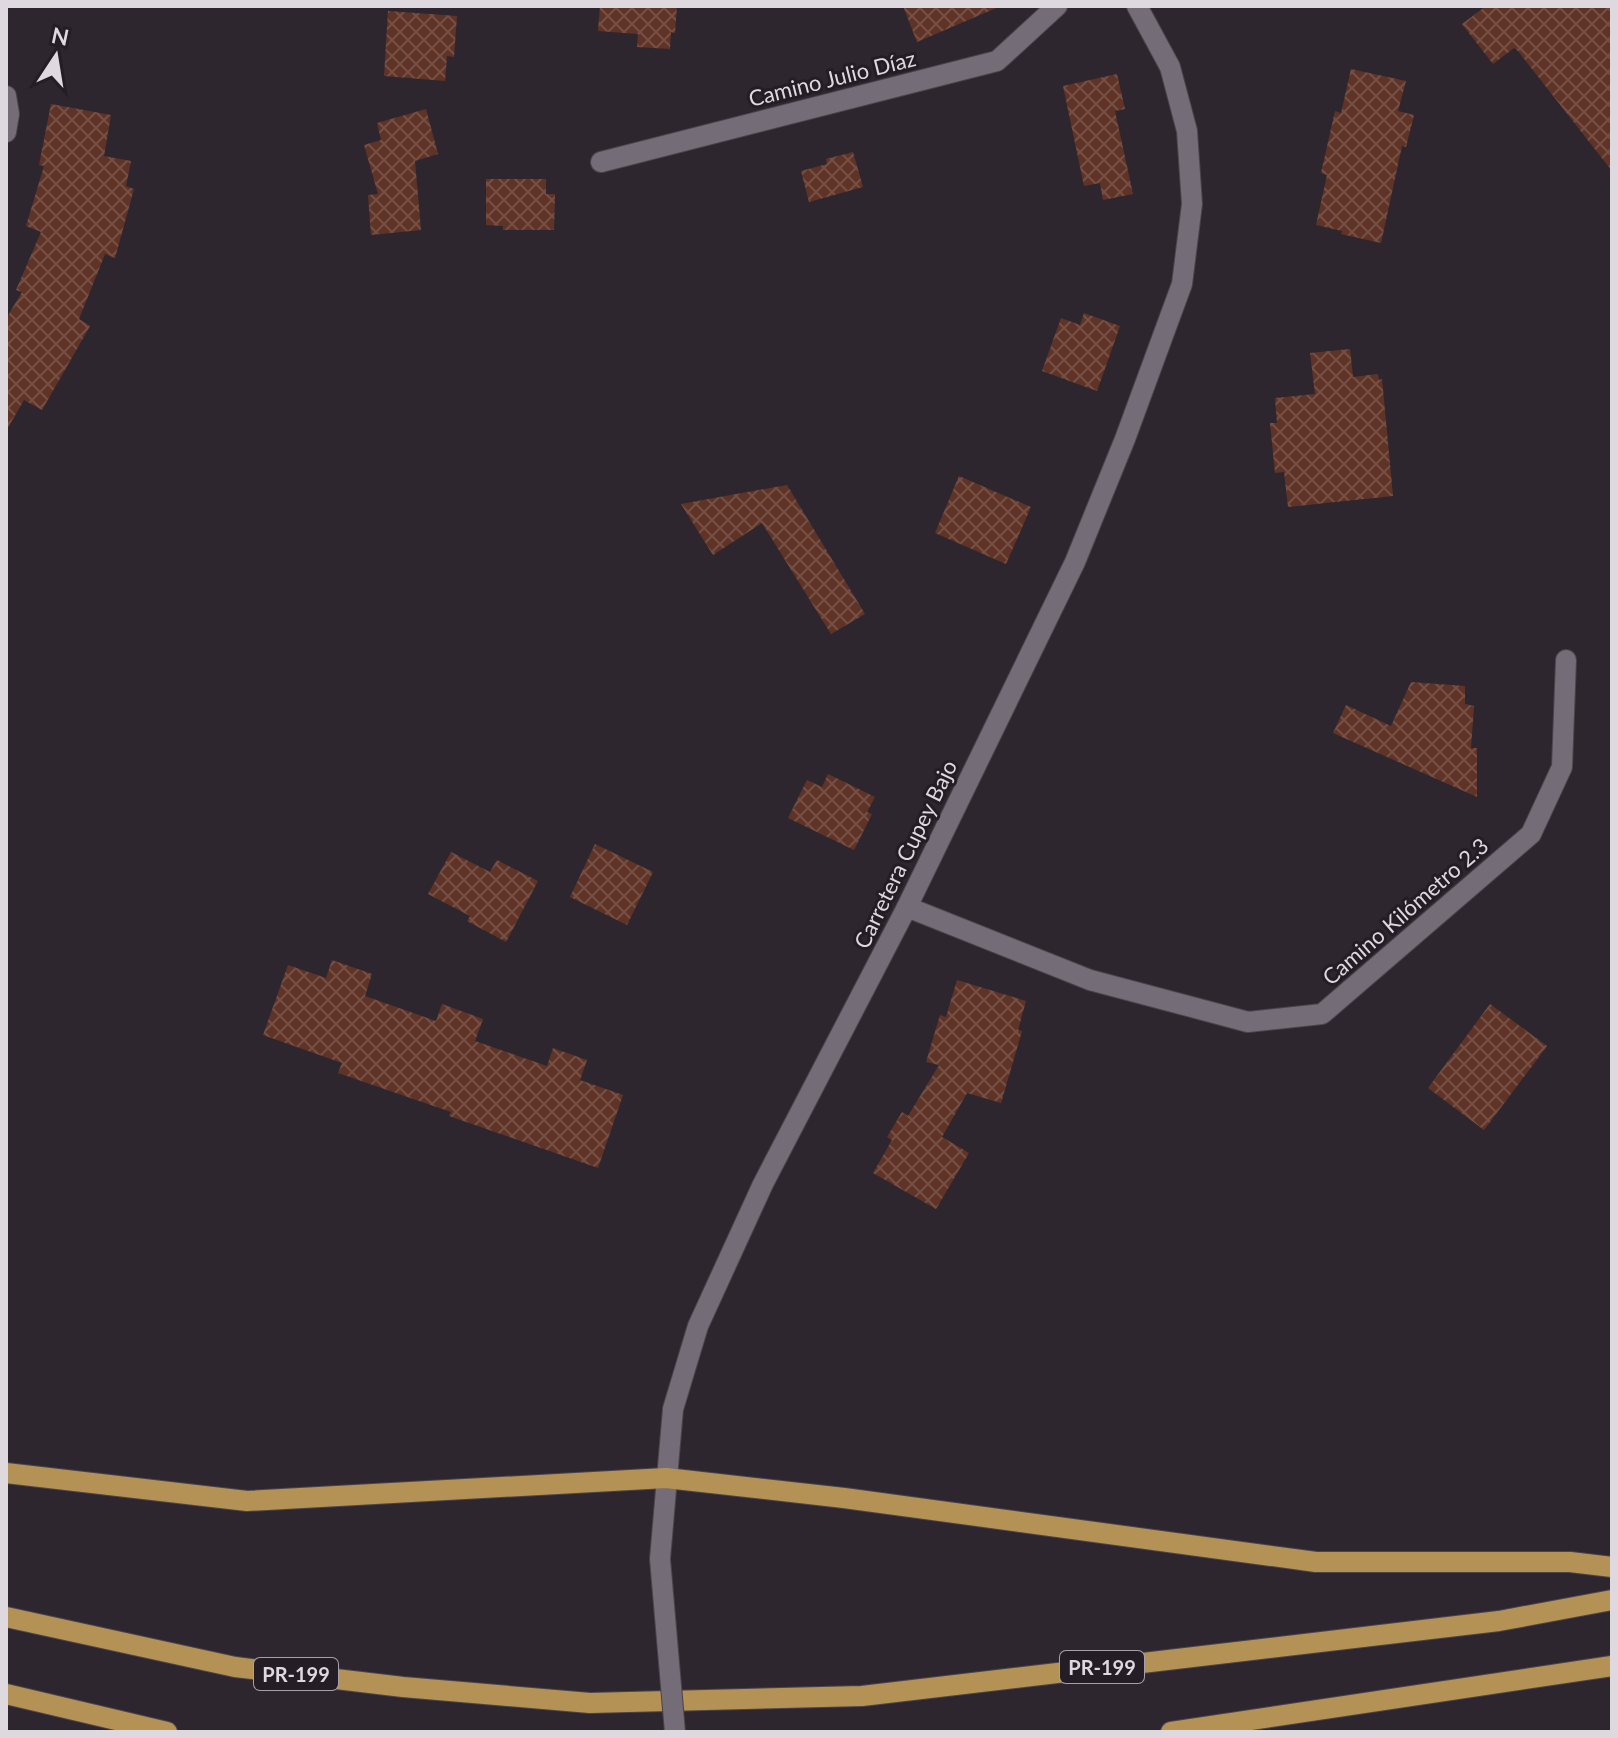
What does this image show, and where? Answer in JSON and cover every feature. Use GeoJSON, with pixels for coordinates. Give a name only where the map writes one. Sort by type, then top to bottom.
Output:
{"type":"FeatureCollection","features":[{"type":"Feature","properties":{"kind":"main road"},"geometry":{"type":"LineString","coordinates":[[6,1473],[247,1501],[666,1478],[859,1500],[1316,1562],[1570,1562],[1612,1567]]}},
{"type":"Feature","properties":{"kind":"main road","name":"PR-199"},"geometry":{"type":"LineString","coordinates":[[6,1617],[235,1667],[403,1687],[590,1703],[862,1696],[1499,1621],[1612,1600]]}},
{"type":"Feature","properties":{"kind":"main road"},"geometry":{"type":"LineString","coordinates":[[1171,1732],[1612,1666]]}},
{"type":"Feature","properties":{"kind":"main road"},"geometry":{"type":"LineString","coordinates":[[6,1694],[167,1732]]}},
{"type":"Feature","properties":{"kind":"street","name":"Camino Julio Díaz"},"geometry":{"type":"LineString","coordinates":[[601,162],[997,61],[1057,6]]}},
{"type":"Feature","properties":{"kind":"street","name":"Carretera Cupey Bajo"},"geometry":{"type":"LineString","coordinates":[[675,1732],[660,1559],[673,1409],[698,1326],[763,1184],[907,907],[1075,562],[1125,439],[1182,284],[1192,204],[1187,131],[1170,67],[1137,6]]}},
{"type":"Feature","properties":{"kind":"street"},"geometry":{"type":"LineString","coordinates":[[6,96],[9,114],[6,132]]}},
{"type":"Feature","properties":{"kind":"street","name":"Camino Kilómetro 2.3"},"geometry":{"type":"LineString","coordinates":[[907,907],[1090,980],[1248,1022],[1322,1014],[1531,834],[1562,767],[1566,660]]}},
{"type":"Feature","properties":{"kind":"building"},"geometry":{"type":"Polygon","coordinates":[[[600,6],[677,6],[670,49],[637,47],[638,34],[598,31],[600,6]]]}},
{"type":"Feature","properties":{"kind":"building"},"geometry":{"type":"Polygon","coordinates":[[[903,6],[1001,6],[917,42],[903,6]]]}},
{"type":"Feature","properties":{"kind":"building"},"geometry":{"type":"Polygon","coordinates":[[[1486,6],[1612,6],[1612,171],[1518,51],[1514,48],[1493,64],[1462,24],[1486,6]]]}},
{"type":"Feature","properties":{"kind":"building"},"geometry":{"type":"Polygon","coordinates":[[[388,11],[457,16],[454,57],[447,56],[445,81],[384,76],[388,11]]]}},
{"type":"Feature","properties":{"kind":"building"},"geometry":{"type":"Polygon","coordinates":[[[1351,69],[1406,81],[1398,111],[1414,115],[1406,147],[1402,146],[1381,243],[1316,225],[1327,175],[1321,173],[1335,111],[1341,113],[1351,69]]]}},
{"type":"Feature","properties":{"kind":"building"},"geometry":{"type":"Polygon","coordinates":[[[1117,74],[1125,109],[1115,111],[1133,194],[1103,200],[1100,183],[1084,186],[1063,86],[1117,74]]]}},
{"type":"Feature","properties":{"kind":"building"},"geometry":{"type":"Polygon","coordinates":[[[51,104],[111,115],[104,156],[131,161],[126,186],[134,189],[115,258],[105,254],[79,319],[90,326],[42,410],[24,400],[6,431],[6,319],[22,292],[16,290],[41,232],[26,226],[44,166],[39,165],[51,104]]]}},
{"type":"Feature","properties":{"kind":"building"},"geometry":{"type":"Polygon","coordinates":[[[426,109],[438,154],[415,161],[421,230],[371,235],[368,195],[378,194],[364,145],[381,140],[377,123],[426,109]]]}},
{"type":"Feature","properties":{"kind":"building"},"geometry":{"type":"Polygon","coordinates":[[[853,152],[863,187],[809,202],[801,171],[827,164],[826,159],[853,152]]]}},
{"type":"Feature","properties":{"kind":"building"},"geometry":{"type":"Polygon","coordinates":[[[486,179],[546,179],[546,194],[555,194],[554,230],[503,230],[503,226],[486,225],[486,179]]]}},
{"type":"Feature","properties":{"kind":"building"},"geometry":{"type":"Polygon","coordinates":[[[1084,313],[1120,326],[1097,391],[1042,371],[1061,318],[1080,325],[1084,313]]]}},
{"type":"Feature","properties":{"kind":"building"},"geometry":{"type":"Polygon","coordinates":[[[1350,349],[1353,377],[1378,374],[1379,380],[1382,379],[1393,496],[1288,507],[1284,472],[1275,473],[1270,423],[1277,423],[1275,398],[1315,394],[1310,353],[1350,349]]]}},
{"type":"Feature","properties":{"kind":"building"},"geometry":{"type":"Polygon","coordinates":[[[959,476],[1031,507],[1006,564],[935,533],[959,476]]]}},
{"type":"Feature","properties":{"kind":"building"},"geometry":{"type":"Polygon","coordinates":[[[787,485],[865,614],[831,634],[762,523],[713,555],[681,504],[787,485]]]}},
{"type":"Feature","properties":{"kind":"building"},"geometry":{"type":"Polygon","coordinates":[[[1411,682],[1465,686],[1465,704],[1474,706],[1471,748],[1477,748],[1477,797],[1333,733],[1346,705],[1391,726],[1411,682]]]}},
{"type":"Feature","properties":{"kind":"building"},"geometry":{"type":"Polygon","coordinates":[[[828,774],[875,797],[867,812],[872,814],[854,850],[788,818],[807,780],[822,787],[828,774]]]}},
{"type":"Feature","properties":{"kind":"building"},"geometry":{"type":"Polygon","coordinates":[[[595,844],[653,872],[627,925],[570,897],[595,844]]]}},
{"type":"Feature","properties":{"kind":"building"},"geometry":{"type":"Polygon","coordinates":[[[451,852],[490,872],[497,860],[538,881],[506,942],[467,921],[470,916],[428,894],[451,852]]]}},
{"type":"Feature","properties":{"kind":"building"},"geometry":{"type":"Polygon","coordinates":[[[332,960],[372,974],[365,996],[436,1021],[442,1004],[483,1019],[475,1041],[547,1066],[553,1048],[587,1060],[580,1080],[623,1095],[598,1168],[338,1073],[342,1063],[263,1035],[288,965],[326,978],[332,960]]]}},
{"type":"Feature","properties":{"kind":"building"},"geometry":{"type":"Polygon","coordinates":[[[957,980],[1026,1001],[1018,1030],[1022,1031],[1001,1103],[967,1093],[942,1137],[969,1153],[936,1209],[873,1173],[892,1140],[887,1137],[902,1112],[908,1116],[939,1065],[926,1062],[940,1015],[946,1017],[957,980]]]}},
{"type":"Feature","properties":{"kind":"building"},"geometry":{"type":"Polygon","coordinates":[[[1490,1004],[1547,1046],[1484,1130],[1428,1088],[1490,1004]]]}}]}
